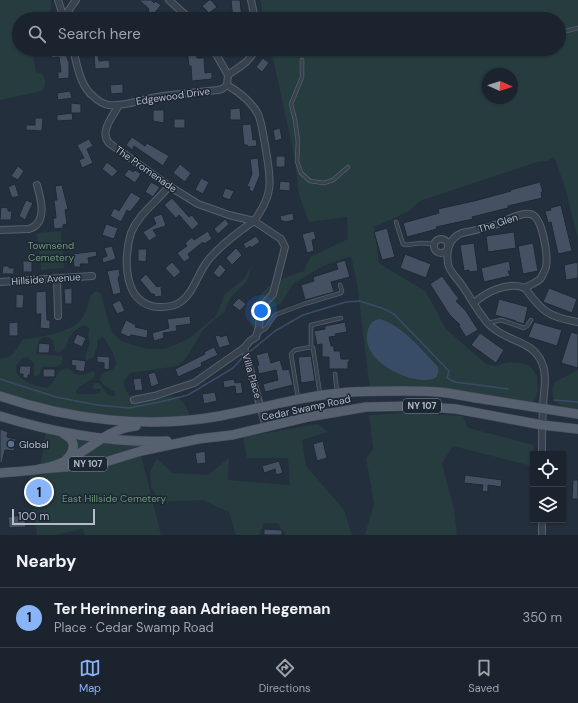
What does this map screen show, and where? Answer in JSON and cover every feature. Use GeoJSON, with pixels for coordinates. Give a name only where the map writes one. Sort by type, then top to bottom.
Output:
{"type":"FeatureCollection","features":[{"type":"Feature","properties":{"kind":"main road","name":"Cedar Swamp Road"},"geometry":{"type":"LineString","coordinates":[[156,422],[198,419],[321,396],[382,391],[438,392],[578,414]]}},
{"type":"Feature","properties":{"kind":"main road"},"geometry":{"type":"LineString","coordinates":[[0,396],[48,410],[86,417],[124,422],[156,422]]}},
{"type":"Feature","properties":{"kind":"main road","name":"Cedar Swamp Road"},"geometry":{"type":"LineString","coordinates":[[0,473],[94,464],[198,439],[232,435],[308,417],[366,407],[416,406],[456,409],[578,430]]}},
{"type":"Feature","properties":{"kind":"main road"},"geometry":{"type":"LineString","coordinates":[[0,416],[64,434],[100,439],[149,442],[198,439]]}},
{"type":"Feature","properties":{"kind":"main road","name":"NY 107"},"geometry":{"type":"LineString","coordinates":[[100,439],[125,428],[147,426],[156,422]]}},
{"type":"Feature","properties":{"kind":"main road"},"geometry":{"type":"LineString","coordinates":[[64,434],[72,440],[73,447],[71,454],[64,462]]}},
{"type":"Feature","properties":{"kind":"main road","name":"Cedar Swamp Road"},"geometry":{"type":"LineString","coordinates":[[40,469],[64,462],[90,447],[100,439]]}},
{"type":"Feature","properties":{"kind":"main road"},"geometry":{"type":"LineString","coordinates":[[90,447],[88,457],[94,464]]}},
{"type":"Feature","properties":{"kind":"street"},"geometry":{"type":"LineString","coordinates":[[58,0],[62,12]]}},
{"type":"Feature","properties":{"kind":"street"},"geometry":{"type":"LineString","coordinates":[[68,12],[76,0]]}},
{"type":"Feature","properties":{"kind":"street"},"geometry":{"type":"LineString","coordinates":[[169,0],[182,12]]}},
{"type":"Feature","properties":{"kind":"street"},"geometry":{"type":"LineString","coordinates":[[251,0],[254,12]]}},
{"type":"Feature","properties":{"kind":"street"},"geometry":{"type":"LineString","coordinates":[[75,56],[86,89],[100,102],[109,105],[119,105]]}},
{"type":"Feature","properties":{"kind":"street"},"geometry":{"type":"LineString","coordinates":[[170,186],[139,218],[132,232],[129,243],[127,262],[130,285],[136,296],[146,305],[166,308],[183,300],[190,291],[201,269],[210,258],[227,240],[254,221],[263,209],[270,183],[263,132],[259,116],[249,102],[237,90],[227,85],[228,75],[217,56]]}},
{"type":"Feature","properties":{"kind":"street"},"geometry":{"type":"LineString","coordinates":[[228,75],[246,63],[252,56]]}},
{"type":"Feature","properties":{"kind":"street","name":"Edgewood Drive"},"geometry":{"type":"LineString","coordinates":[[119,105],[158,97],[218,90],[227,85]]}},
{"type":"Feature","properties":{"kind":"street","name":"The Promenade"},"geometry":{"type":"LineString","coordinates":[[119,105],[105,131],[105,139],[170,186],[198,204],[229,215],[254,221]]}},
{"type":"Feature","properties":{"kind":"street"},"geometry":{"type":"LineString","coordinates":[[0,230],[29,229],[37,223],[43,208],[36,185]]}},
{"type":"Feature","properties":{"kind":"street","name":"The Glen"},"geometry":{"type":"LineString","coordinates":[[448,248],[458,235],[493,226],[523,215],[532,214],[538,220],[542,231],[545,247],[546,268],[540,278],[525,288]]}},
{"type":"Feature","properties":{"kind":"street"},"geometry":{"type":"LineString","coordinates":[[134,400],[154,396],[194,383],[244,350],[250,341],[256,337],[258,333],[260,312],[263,305],[273,294],[285,247],[281,239],[254,221]]}},
{"type":"Feature","properties":{"kind":"street"},"geometry":{"type":"LineString","coordinates":[[448,248],[446,252],[439,253],[434,248],[434,244],[437,240],[445,240],[448,243],[448,248],[448,265],[488,323],[503,335],[521,342],[531,348],[542,361],[545,370],[542,408],[542,451]]}},
{"type":"Feature","properties":{"kind":"street","name":"Hillside Avenue"},"geometry":{"type":"LineString","coordinates":[[0,282],[92,276]]}},
{"type":"Feature","properties":{"kind":"street"},"geometry":{"type":"LineString","coordinates":[[57,279],[58,316]]}},
{"type":"Feature","properties":{"kind":"street"},"geometry":{"type":"LineString","coordinates":[[474,303],[482,296],[498,289],[514,286],[525,288],[548,314],[568,321],[578,322]]}},
{"type":"Feature","properties":{"kind":"street","name":"Villa Place"},"geometry":{"type":"LineString","coordinates":[[244,350],[266,427]]}},
{"type":"Feature","properties":{"kind":"street"},"geometry":{"type":"LineString","coordinates":[[542,523],[542,535]]}},
{"type":"Feature","properties":{"kind":"lane"},"geometry":{"type":"LineString","coordinates":[[566,31],[578,28]]}},
{"type":"Feature","properties":{"kind":"lane"},"geometry":{"type":"LineString","coordinates":[[302,60],[302,77],[291,104],[298,142],[297,161],[301,173],[310,181],[324,183],[333,180],[348,167]]}},
{"type":"Feature","properties":{"kind":"lane"},"geometry":{"type":"LineString","coordinates":[[396,222],[402,244],[406,246],[421,243],[434,244]]}},
{"type":"Feature","properties":{"kind":"lane"},"geometry":{"type":"LineString","coordinates":[[258,333],[266,328],[275,315],[304,304],[341,293],[342,291],[340,285]]}},
{"type":"Feature","properties":{"kind":"lane"},"geometry":{"type":"LineString","coordinates":[[321,396],[315,352],[311,347],[311,325],[341,318]]}},
{"type":"Feature","properties":{"kind":"lane"},"geometry":{"type":"LineString","coordinates":[[488,323],[501,320],[524,328],[531,320]]}},
{"type":"Feature","properties":{"kind":"lane"},"geometry":{"type":"LineString","coordinates":[[298,400],[291,354],[295,350],[311,347]]}},
{"type":"Feature","properties":{"kind":"lane"},"geometry":{"type":"LineString","coordinates":[[335,374],[337,394]]}},
{"type":"Feature","properties":{"kind":"lane"},"geometry":{"type":"LineString","coordinates":[[132,441],[135,453]]}},
{"type":"Feature","properties":{"kind":"green space"},"geometry":{"type":"Polygon","coordinates":[[[0,0],[51,0],[51,9],[48,12],[12,12],[12,56],[33,56],[36,72],[42,74],[45,80],[45,85],[42,91],[0,100],[0,0]]]}},
{"type":"Feature","properties":{"kind":"green space"},"geometry":{"type":"Polygon","coordinates":[[[260,0],[578,0],[578,240],[566,190],[554,157],[546,161],[537,162],[420,201],[409,211],[374,227],[379,263],[426,292],[446,329],[486,364],[496,366],[508,362],[521,363],[530,366],[537,376],[538,390],[536,398],[532,403],[438,392],[370,390],[357,283],[351,256],[323,266],[294,283],[280,304],[266,310],[268,319],[261,329],[255,329],[251,326],[250,318],[262,293],[266,289],[282,279],[304,271],[310,257],[348,239],[347,217],[309,222],[299,195],[295,160],[273,56],[566,56],[566,12],[263,12],[260,0]]]}},
{"type":"Feature","properties":{"kind":"green space","name":"Townsend Cemetery"},"geometry":{"type":"Polygon","coordinates":[[[61,231],[64,268],[41,270],[37,233],[61,231]]]}},
{"type":"Feature","properties":{"kind":"green space"},"geometry":{"type":"Polygon","coordinates":[[[252,265],[247,281],[231,297],[224,312],[202,331],[187,357],[178,366],[131,373],[123,382],[129,395],[138,401],[148,401],[168,397],[177,398],[185,405],[191,421],[86,417],[0,395],[0,358],[11,355],[23,339],[56,333],[72,327],[79,322],[85,314],[90,297],[94,292],[101,294],[108,321],[113,333],[121,341],[147,349],[165,349],[188,339],[216,316],[225,294],[244,279],[252,265]],[[83,325],[77,329],[68,340],[66,347],[58,353],[55,351],[51,339],[43,337],[39,341],[36,353],[62,356],[62,362],[60,365],[55,367],[42,367],[40,374],[36,377],[34,375],[34,363],[27,357],[22,358],[16,366],[22,379],[37,386],[47,388],[63,369],[67,368],[77,375],[84,375],[93,371],[95,373],[95,377],[80,387],[76,391],[77,394],[94,394],[100,392],[101,389],[94,389],[92,386],[94,383],[99,383],[107,394],[114,396],[116,393],[103,384],[100,380],[102,373],[112,370],[116,365],[113,354],[103,337],[97,340],[97,348],[94,357],[86,361],[85,356],[90,343],[88,335],[89,328],[83,325]]]}},
{"type":"Feature","properties":{"kind":"green space"},"geometry":{"type":"Polygon","coordinates":[[[578,370],[578,411],[565,409],[554,400],[552,389],[555,382],[578,370]]]}},
{"type":"Feature","properties":{"kind":"green space"},"geometry":{"type":"Polygon","coordinates":[[[403,413],[463,416],[468,428],[534,445],[533,451],[530,451],[530,465],[453,446],[442,463],[454,509],[457,535],[365,535],[374,503],[366,458],[373,449],[369,415],[403,413]]]}},
{"type":"Feature","properties":{"kind":"green space"},"geometry":{"type":"Polygon","coordinates":[[[318,424],[328,432],[302,440],[306,466],[344,510],[352,535],[286,535],[277,523],[264,523],[259,535],[236,535],[229,512],[203,500],[160,502],[151,487],[150,471],[157,459],[173,473],[208,475],[229,458],[228,480],[290,485],[288,458],[247,458],[243,437],[318,424]]]}},
{"type":"Feature","properties":{"kind":"green space","name":"East Hillside Cemetery"},"geometry":{"type":"Polygon","coordinates":[[[46,429],[150,442],[140,451],[161,535],[85,535],[83,529],[53,535],[37,535],[28,470],[40,469],[46,429]]]}},
{"type":"Feature","properties":{"kind":"water"},"geometry":{"type":"Polygon","coordinates":[[[380,319],[397,327],[419,346],[438,367],[437,376],[431,380],[420,380],[395,372],[382,364],[373,354],[367,343],[370,325],[375,320],[380,319]]]}},
{"type":"Feature","properties":{"kind":"building"},"geometry":{"type":"Polygon","coordinates":[[[139,0],[151,0],[154,3],[155,1],[161,5],[155,12],[149,12],[149,9],[139,0]]]}},
{"type":"Feature","properties":{"kind":"building"},"geometry":{"type":"Polygon","coordinates":[[[211,0],[217,7],[208,12],[202,6],[211,0]]]}},
{"type":"Feature","properties":{"kind":"building"},"geometry":{"type":"Polygon","coordinates":[[[231,0],[240,0],[241,12],[232,12],[231,0]]]}},
{"type":"Feature","properties":{"kind":"building"},"geometry":{"type":"Polygon","coordinates":[[[51,56],[67,56],[69,61],[69,78],[58,79],[58,72],[61,72],[59,57],[52,58],[51,56]]]}},
{"type":"Feature","properties":{"kind":"building"},"geometry":{"type":"Polygon","coordinates":[[[94,56],[98,56],[99,61],[109,60],[110,68],[95,69],[94,56]]]}},
{"type":"Feature","properties":{"kind":"building"},"geometry":{"type":"Polygon","coordinates":[[[188,56],[204,58],[205,73],[212,72],[212,79],[192,81],[191,66],[189,66],[188,56]]]}},
{"type":"Feature","properties":{"kind":"building"},"geometry":{"type":"Polygon","coordinates":[[[263,58],[269,63],[262,72],[256,67],[263,58]]]}},
{"type":"Feature","properties":{"kind":"building"},"geometry":{"type":"Polygon","coordinates":[[[123,84],[123,93],[111,94],[110,85],[123,84]]]}},
{"type":"Feature","properties":{"kind":"building"},"geometry":{"type":"Polygon","coordinates":[[[70,91],[72,98],[58,100],[57,93],[70,91]]]}},
{"type":"Feature","properties":{"kind":"building"},"geometry":{"type":"Polygon","coordinates":[[[71,103],[81,104],[81,113],[71,113],[71,103]]]}},
{"type":"Feature","properties":{"kind":"building"},"geometry":{"type":"Polygon","coordinates":[[[240,108],[241,120],[230,120],[230,109],[240,108]]]}},
{"type":"Feature","properties":{"kind":"building"},"geometry":{"type":"Polygon","coordinates":[[[153,110],[164,110],[164,123],[153,121],[153,110]]]}},
{"type":"Feature","properties":{"kind":"building"},"geometry":{"type":"Polygon","coordinates":[[[72,113],[73,120],[57,121],[57,115],[72,113]]]}},
{"type":"Feature","properties":{"kind":"building"},"geometry":{"type":"Polygon","coordinates":[[[35,118],[43,118],[42,131],[26,130],[26,125],[35,125],[35,118]]]}},
{"type":"Feature","properties":{"kind":"building"},"geometry":{"type":"Polygon","coordinates":[[[174,119],[185,119],[185,128],[174,128],[174,119]]]}},
{"type":"Feature","properties":{"kind":"building"},"geometry":{"type":"Polygon","coordinates":[[[251,124],[253,140],[256,139],[257,146],[248,147],[247,145],[244,145],[242,125],[251,124]]]}},
{"type":"Feature","properties":{"kind":"building"},"geometry":{"type":"Polygon","coordinates":[[[280,128],[282,139],[275,141],[273,130],[280,128]]]}},
{"type":"Feature","properties":{"kind":"building"},"geometry":{"type":"Polygon","coordinates":[[[132,137],[145,146],[147,143],[169,156],[163,166],[134,146],[132,150],[126,145],[132,137]]]}},
{"type":"Feature","properties":{"kind":"building"},"geometry":{"type":"Polygon","coordinates":[[[89,139],[93,146],[87,149],[93,163],[82,168],[79,160],[84,158],[77,145],[89,139]]]}},
{"type":"Feature","properties":{"kind":"building"},"geometry":{"type":"Polygon","coordinates":[[[276,156],[285,156],[285,167],[276,167],[276,156]]]}},
{"type":"Feature","properties":{"kind":"building"},"geometry":{"type":"Polygon","coordinates":[[[258,158],[260,175],[253,192],[249,190],[250,187],[247,186],[252,174],[250,159],[258,158]]]}},
{"type":"Feature","properties":{"kind":"building"},"geometry":{"type":"Polygon","coordinates":[[[107,162],[118,171],[112,177],[102,169],[107,162]]]}},
{"type":"Feature","properties":{"kind":"building"},"geometry":{"type":"Polygon","coordinates":[[[180,164],[191,173],[185,182],[173,173],[180,164]]]}},
{"type":"Feature","properties":{"kind":"building"},"geometry":{"type":"Polygon","coordinates":[[[18,166],[24,171],[18,180],[11,176],[18,166]]]}},
{"type":"Feature","properties":{"kind":"building"},"geometry":{"type":"Polygon","coordinates":[[[129,169],[133,172],[135,170],[141,174],[135,183],[124,175],[129,169]]]}},
{"type":"Feature","properties":{"kind":"building"},"geometry":{"type":"Polygon","coordinates":[[[201,178],[209,182],[203,194],[195,190],[201,178]]]}},
{"type":"Feature","properties":{"kind":"building"},"geometry":{"type":"Polygon","coordinates":[[[280,181],[290,182],[290,191],[279,190],[280,181]]]}},
{"type":"Feature","properties":{"kind":"building"},"geometry":{"type":"Polygon","coordinates":[[[151,182],[160,187],[153,197],[145,192],[151,182]]]}},
{"type":"Feature","properties":{"kind":"building"},"geometry":{"type":"Polygon","coordinates":[[[540,182],[543,192],[541,192],[542,198],[508,206],[508,208],[472,217],[473,219],[436,227],[437,229],[407,237],[403,223],[439,213],[438,209],[474,201],[540,182]]]}},
{"type":"Feature","properties":{"kind":"building"},"geometry":{"type":"Polygon","coordinates":[[[15,184],[19,196],[12,198],[8,187],[15,184]]]}},
{"type":"Feature","properties":{"kind":"building"},"geometry":{"type":"Polygon","coordinates":[[[62,185],[68,209],[65,210],[67,224],[63,225],[63,228],[54,229],[53,218],[56,218],[54,200],[57,200],[55,186],[62,185]]]}},
{"type":"Feature","properties":{"kind":"building"},"geometry":{"type":"Polygon","coordinates":[[[225,188],[234,191],[230,200],[222,197],[225,188]]]}},
{"type":"Feature","properties":{"kind":"building"},"geometry":{"type":"Polygon","coordinates":[[[131,192],[141,198],[130,212],[127,210],[121,222],[110,216],[114,208],[119,211],[131,192]]]}},
{"type":"Feature","properties":{"kind":"building"},"geometry":{"type":"Polygon","coordinates":[[[172,198],[189,217],[192,215],[199,224],[192,230],[179,215],[176,218],[164,205],[172,198]]]}},
{"type":"Feature","properties":{"kind":"building"},"geometry":{"type":"Polygon","coordinates":[[[26,200],[33,203],[25,220],[19,216],[26,200]]]}},
{"type":"Feature","properties":{"kind":"building"},"geometry":{"type":"Polygon","coordinates":[[[561,205],[572,251],[558,254],[551,222],[548,223],[545,211],[561,205]]]}},
{"type":"Feature","properties":{"kind":"building"},"geometry":{"type":"Polygon","coordinates":[[[1,207],[8,208],[8,211],[12,211],[11,220],[0,220],[1,207]]]}},
{"type":"Feature","properties":{"kind":"building"},"geometry":{"type":"Polygon","coordinates":[[[293,213],[294,220],[285,222],[281,221],[280,216],[293,213]]]}},
{"type":"Feature","properties":{"kind":"building"},"geometry":{"type":"Polygon","coordinates":[[[162,214],[166,226],[153,230],[157,236],[149,241],[143,232],[156,224],[153,217],[162,214]]]}},
{"type":"Feature","properties":{"kind":"building"},"geometry":{"type":"Polygon","coordinates":[[[225,219],[229,224],[218,234],[214,229],[225,219]]]}},
{"type":"Feature","properties":{"kind":"building"},"geometry":{"type":"Polygon","coordinates":[[[106,224],[118,228],[114,239],[102,235],[106,224]]]}},
{"type":"Feature","properties":{"kind":"building"},"geometry":{"type":"Polygon","coordinates":[[[387,228],[395,257],[382,260],[374,232],[387,228]]]}},
{"type":"Feature","properties":{"kind":"building"},"geometry":{"type":"Polygon","coordinates":[[[208,231],[212,239],[204,244],[203,242],[188,254],[190,258],[184,262],[177,253],[187,246],[185,243],[192,237],[194,240],[208,231]]]}},
{"type":"Feature","properties":{"kind":"building"},"geometry":{"type":"Polygon","coordinates":[[[314,231],[316,239],[312,240],[314,251],[307,253],[302,234],[314,231]]]}},
{"type":"Feature","properties":{"kind":"building"},"geometry":{"type":"Polygon","coordinates":[[[514,232],[516,248],[488,252],[486,236],[514,232]]]}},
{"type":"Feature","properties":{"kind":"building"},"geometry":{"type":"Polygon","coordinates":[[[256,236],[260,242],[251,248],[250,246],[246,249],[243,244],[256,236]]]}},
{"type":"Feature","properties":{"kind":"building"},"geometry":{"type":"Polygon","coordinates":[[[474,243],[478,271],[464,271],[460,245],[474,243]]]}},
{"type":"Feature","properties":{"kind":"building"},"geometry":{"type":"Polygon","coordinates":[[[533,243],[538,271],[523,274],[518,246],[533,243]]]}},
{"type":"Feature","properties":{"kind":"building"},"geometry":{"type":"Polygon","coordinates":[[[112,246],[116,259],[103,263],[102,258],[107,256],[104,248],[112,246]]]}},
{"type":"Feature","properties":{"kind":"building"},"geometry":{"type":"Polygon","coordinates":[[[236,248],[242,255],[232,265],[226,258],[236,248]]]}},
{"type":"Feature","properties":{"kind":"building"},"geometry":{"type":"Polygon","coordinates":[[[138,249],[147,249],[146,262],[138,261],[138,249]]]}},
{"type":"Feature","properties":{"kind":"building"},"geometry":{"type":"Polygon","coordinates":[[[96,251],[97,256],[88,258],[89,264],[80,264],[81,267],[74,267],[73,254],[96,251]]]}},
{"type":"Feature","properties":{"kind":"building"},"geometry":{"type":"Polygon","coordinates":[[[405,254],[431,264],[426,278],[400,268],[405,254]]]}},
{"type":"Feature","properties":{"kind":"building"},"geometry":{"type":"Polygon","coordinates":[[[345,260],[350,277],[331,282],[334,292],[305,300],[301,285],[314,281],[313,277],[338,269],[336,263],[345,260]]]}},
{"type":"Feature","properties":{"kind":"building"},"geometry":{"type":"Polygon","coordinates":[[[23,261],[32,261],[32,272],[23,272],[23,261]]]}},
{"type":"Feature","properties":{"kind":"building"},"geometry":{"type":"Polygon","coordinates":[[[509,261],[511,271],[508,271],[510,276],[484,282],[481,268],[509,261]]]}},
{"type":"Feature","properties":{"kind":"building"},"geometry":{"type":"Polygon","coordinates":[[[172,262],[181,272],[174,278],[165,268],[172,262]]]}},
{"type":"Feature","properties":{"kind":"building"},"geometry":{"type":"Polygon","coordinates":[[[578,262],[578,278],[566,280],[564,265],[578,262]]]}},
{"type":"Feature","properties":{"kind":"building"},"geometry":{"type":"Polygon","coordinates":[[[220,264],[226,270],[219,278],[213,273],[220,264]]]}},
{"type":"Feature","properties":{"kind":"building"},"geometry":{"type":"Polygon","coordinates":[[[3,266],[14,268],[14,274],[2,274],[3,266]]]}},
{"type":"Feature","properties":{"kind":"building"},"geometry":{"type":"Polygon","coordinates":[[[119,269],[120,276],[118,277],[121,293],[113,295],[107,271],[119,269]]]}},
{"type":"Feature","properties":{"kind":"building"},"geometry":{"type":"Polygon","coordinates":[[[146,274],[157,287],[161,286],[162,296],[155,297],[154,294],[151,294],[140,280],[146,274]]]}},
{"type":"Feature","properties":{"kind":"building"},"geometry":{"type":"Polygon","coordinates":[[[442,276],[459,299],[456,301],[466,311],[478,330],[466,337],[459,326],[460,325],[449,314],[430,284],[442,276]]]}},
{"type":"Feature","properties":{"kind":"building"},"geometry":{"type":"Polygon","coordinates":[[[72,288],[72,304],[65,304],[64,289],[72,288]]]}},
{"type":"Feature","properties":{"kind":"building"},"geometry":{"type":"Polygon","coordinates":[[[549,288],[577,299],[572,313],[543,302],[549,288]]]}},
{"type":"Feature","properties":{"kind":"building"},"geometry":{"type":"Polygon","coordinates":[[[46,291],[47,320],[50,320],[50,329],[40,328],[41,314],[36,314],[36,292],[46,291]]]}},
{"type":"Feature","properties":{"kind":"building"},"geometry":{"type":"Polygon","coordinates":[[[16,294],[24,295],[23,308],[16,308],[16,294]]]}},
{"type":"Feature","properties":{"kind":"building"},"geometry":{"type":"Polygon","coordinates":[[[239,298],[246,304],[240,311],[232,305],[239,298]]]}},
{"type":"Feature","properties":{"kind":"building"},"geometry":{"type":"Polygon","coordinates":[[[499,299],[528,307],[524,324],[495,315],[499,299]]]}},
{"type":"Feature","properties":{"kind":"building"},"geometry":{"type":"Polygon","coordinates":[[[120,300],[125,311],[117,314],[112,304],[120,300]]]}},
{"type":"Feature","properties":{"kind":"building"},"geometry":{"type":"Polygon","coordinates":[[[190,316],[191,324],[176,326],[177,331],[163,333],[164,338],[154,341],[152,333],[169,328],[167,319],[190,316]]]}},
{"type":"Feature","properties":{"kind":"building"},"geometry":{"type":"Polygon","coordinates":[[[126,320],[136,325],[135,327],[148,330],[147,338],[131,335],[129,337],[120,333],[126,320]]]}},
{"type":"Feature","properties":{"kind":"building"},"geometry":{"type":"Polygon","coordinates":[[[18,322],[18,336],[9,336],[9,323],[18,322]]]}},
{"type":"Feature","properties":{"kind":"building"},"geometry":{"type":"Polygon","coordinates":[[[345,322],[347,332],[335,334],[336,336],[329,337],[331,346],[334,346],[334,351],[340,351],[341,359],[351,359],[348,362],[348,369],[329,369],[329,357],[322,357],[322,344],[317,345],[314,331],[325,329],[325,326],[345,322]]]}},
{"type":"Feature","properties":{"kind":"building"},"geometry":{"type":"Polygon","coordinates":[[[534,322],[562,330],[557,346],[528,337],[534,322]]]}},
{"type":"Feature","properties":{"kind":"building"},"geometry":{"type":"Polygon","coordinates":[[[571,332],[578,334],[578,368],[561,363],[571,332]]]}},
{"type":"Feature","properties":{"kind":"building"},"geometry":{"type":"Polygon","coordinates":[[[480,333],[504,350],[496,363],[471,345],[480,333]]]}},
{"type":"Feature","properties":{"kind":"building"},"geometry":{"type":"Polygon","coordinates":[[[77,334],[86,338],[82,347],[73,343],[77,334]]]}},
{"type":"Feature","properties":{"kind":"building"},"geometry":{"type":"Polygon","coordinates":[[[220,335],[220,337],[227,335],[230,345],[219,348],[215,336],[220,335]]]}},
{"type":"Feature","properties":{"kind":"building"},"geometry":{"type":"Polygon","coordinates":[[[39,343],[50,344],[49,353],[38,353],[39,343]]]}},
{"type":"Feature","properties":{"kind":"building"},"geometry":{"type":"Polygon","coordinates":[[[214,347],[218,355],[201,363],[202,366],[178,377],[175,369],[205,354],[204,352],[214,347]]]}},
{"type":"Feature","properties":{"kind":"building"},"geometry":{"type":"Polygon","coordinates":[[[268,352],[271,363],[280,360],[283,370],[289,369],[293,385],[265,392],[263,384],[278,380],[276,370],[259,374],[257,366],[259,365],[256,355],[268,352]]]}},
{"type":"Feature","properties":{"kind":"building"},"geometry":{"type":"Polygon","coordinates":[[[97,356],[110,357],[109,370],[104,369],[104,363],[97,362],[97,356]]]}},
{"type":"Feature","properties":{"kind":"building"},"geometry":{"type":"Polygon","coordinates":[[[311,356],[315,381],[301,383],[298,357],[311,356]]]}},
{"type":"Feature","properties":{"kind":"building"},"geometry":{"type":"Polygon","coordinates":[[[72,359],[86,361],[84,372],[75,370],[76,366],[71,365],[72,359]]]}},
{"type":"Feature","properties":{"kind":"building"},"geometry":{"type":"Polygon","coordinates":[[[20,366],[31,366],[30,375],[28,375],[28,378],[23,378],[23,374],[19,374],[20,366]]]}},
{"type":"Feature","properties":{"kind":"building"},"geometry":{"type":"Polygon","coordinates":[[[43,369],[55,369],[55,377],[43,377],[43,369]]]}},
{"type":"Feature","properties":{"kind":"building"},"geometry":{"type":"Polygon","coordinates":[[[155,372],[159,384],[151,387],[148,374],[155,372]]]}},
{"type":"Feature","properties":{"kind":"building"},"geometry":{"type":"Polygon","coordinates":[[[141,378],[143,390],[135,391],[133,379],[141,378]]]}},
{"type":"Feature","properties":{"kind":"building"},"geometry":{"type":"Polygon","coordinates":[[[234,379],[235,383],[241,382],[243,393],[236,394],[235,386],[224,388],[223,381],[234,379]]]}},
{"type":"Feature","properties":{"kind":"building"},"geometry":{"type":"Polygon","coordinates":[[[215,392],[217,401],[204,404],[202,394],[215,392]]]}},
{"type":"Feature","properties":{"kind":"building"},"geometry":{"type":"Polygon","coordinates":[[[0,429],[8,432],[7,437],[16,439],[14,451],[5,450],[2,463],[0,463],[0,429]]]}},
{"type":"Feature","properties":{"kind":"building"},"geometry":{"type":"Polygon","coordinates":[[[323,441],[327,458],[317,461],[313,444],[323,441]]]}},
{"type":"Feature","properties":{"kind":"building"},"geometry":{"type":"Polygon","coordinates":[[[205,451],[206,463],[197,464],[195,453],[205,451]]]}},
{"type":"Feature","properties":{"kind":"building"},"geometry":{"type":"Polygon","coordinates":[[[279,461],[283,473],[276,475],[275,469],[264,473],[262,466],[279,461]]]}},
{"type":"Feature","properties":{"kind":"building"},"geometry":{"type":"Polygon","coordinates":[[[465,475],[502,480],[501,487],[488,485],[488,492],[482,491],[483,485],[464,483],[465,475]]]}},
{"type":"Feature","properties":{"kind":"building"},"geometry":{"type":"Polygon","coordinates":[[[573,480],[578,480],[578,499],[572,499],[573,480]]]}},
{"type":"Feature","properties":{"kind":"building"},"geometry":{"type":"Polygon","coordinates":[[[24,515],[26,527],[9,528],[8,517],[24,515]]]}},
{"type":"Feature","properties":{"kind":"building"},"geometry":{"type":"Polygon","coordinates":[[[264,529],[282,530],[282,535],[264,535],[264,529]]]}},
{"type":"Feature","properties":{"kind":"waterway"},"geometry":{"type":"LineString","coordinates":[[247,354],[275,331],[303,315],[346,302],[359,301],[382,308],[394,314],[449,371],[447,378],[455,382],[508,389]]}},
{"type":"Feature","properties":{"kind":"waterway"},"geometry":{"type":"LineString","coordinates":[[0,379],[56,397],[97,405],[129,408],[188,395],[233,368],[244,356]]}},
{"type":"Feature","properties":{"kind":"waterway"},"geometry":{"type":"LineString","coordinates":[[554,400],[578,402]]}},
{"type":"Feature","properties":{"kind":"place","name":"Global"},"geometry":{"type":"Point","coordinates":[11,444]}},
{"type":"Feature","properties":{"kind":"place","name":"Ter Herinnering aan Adriaen Hegeman"},"geometry":{"type":"Point","coordinates":[39,492]}}]}
